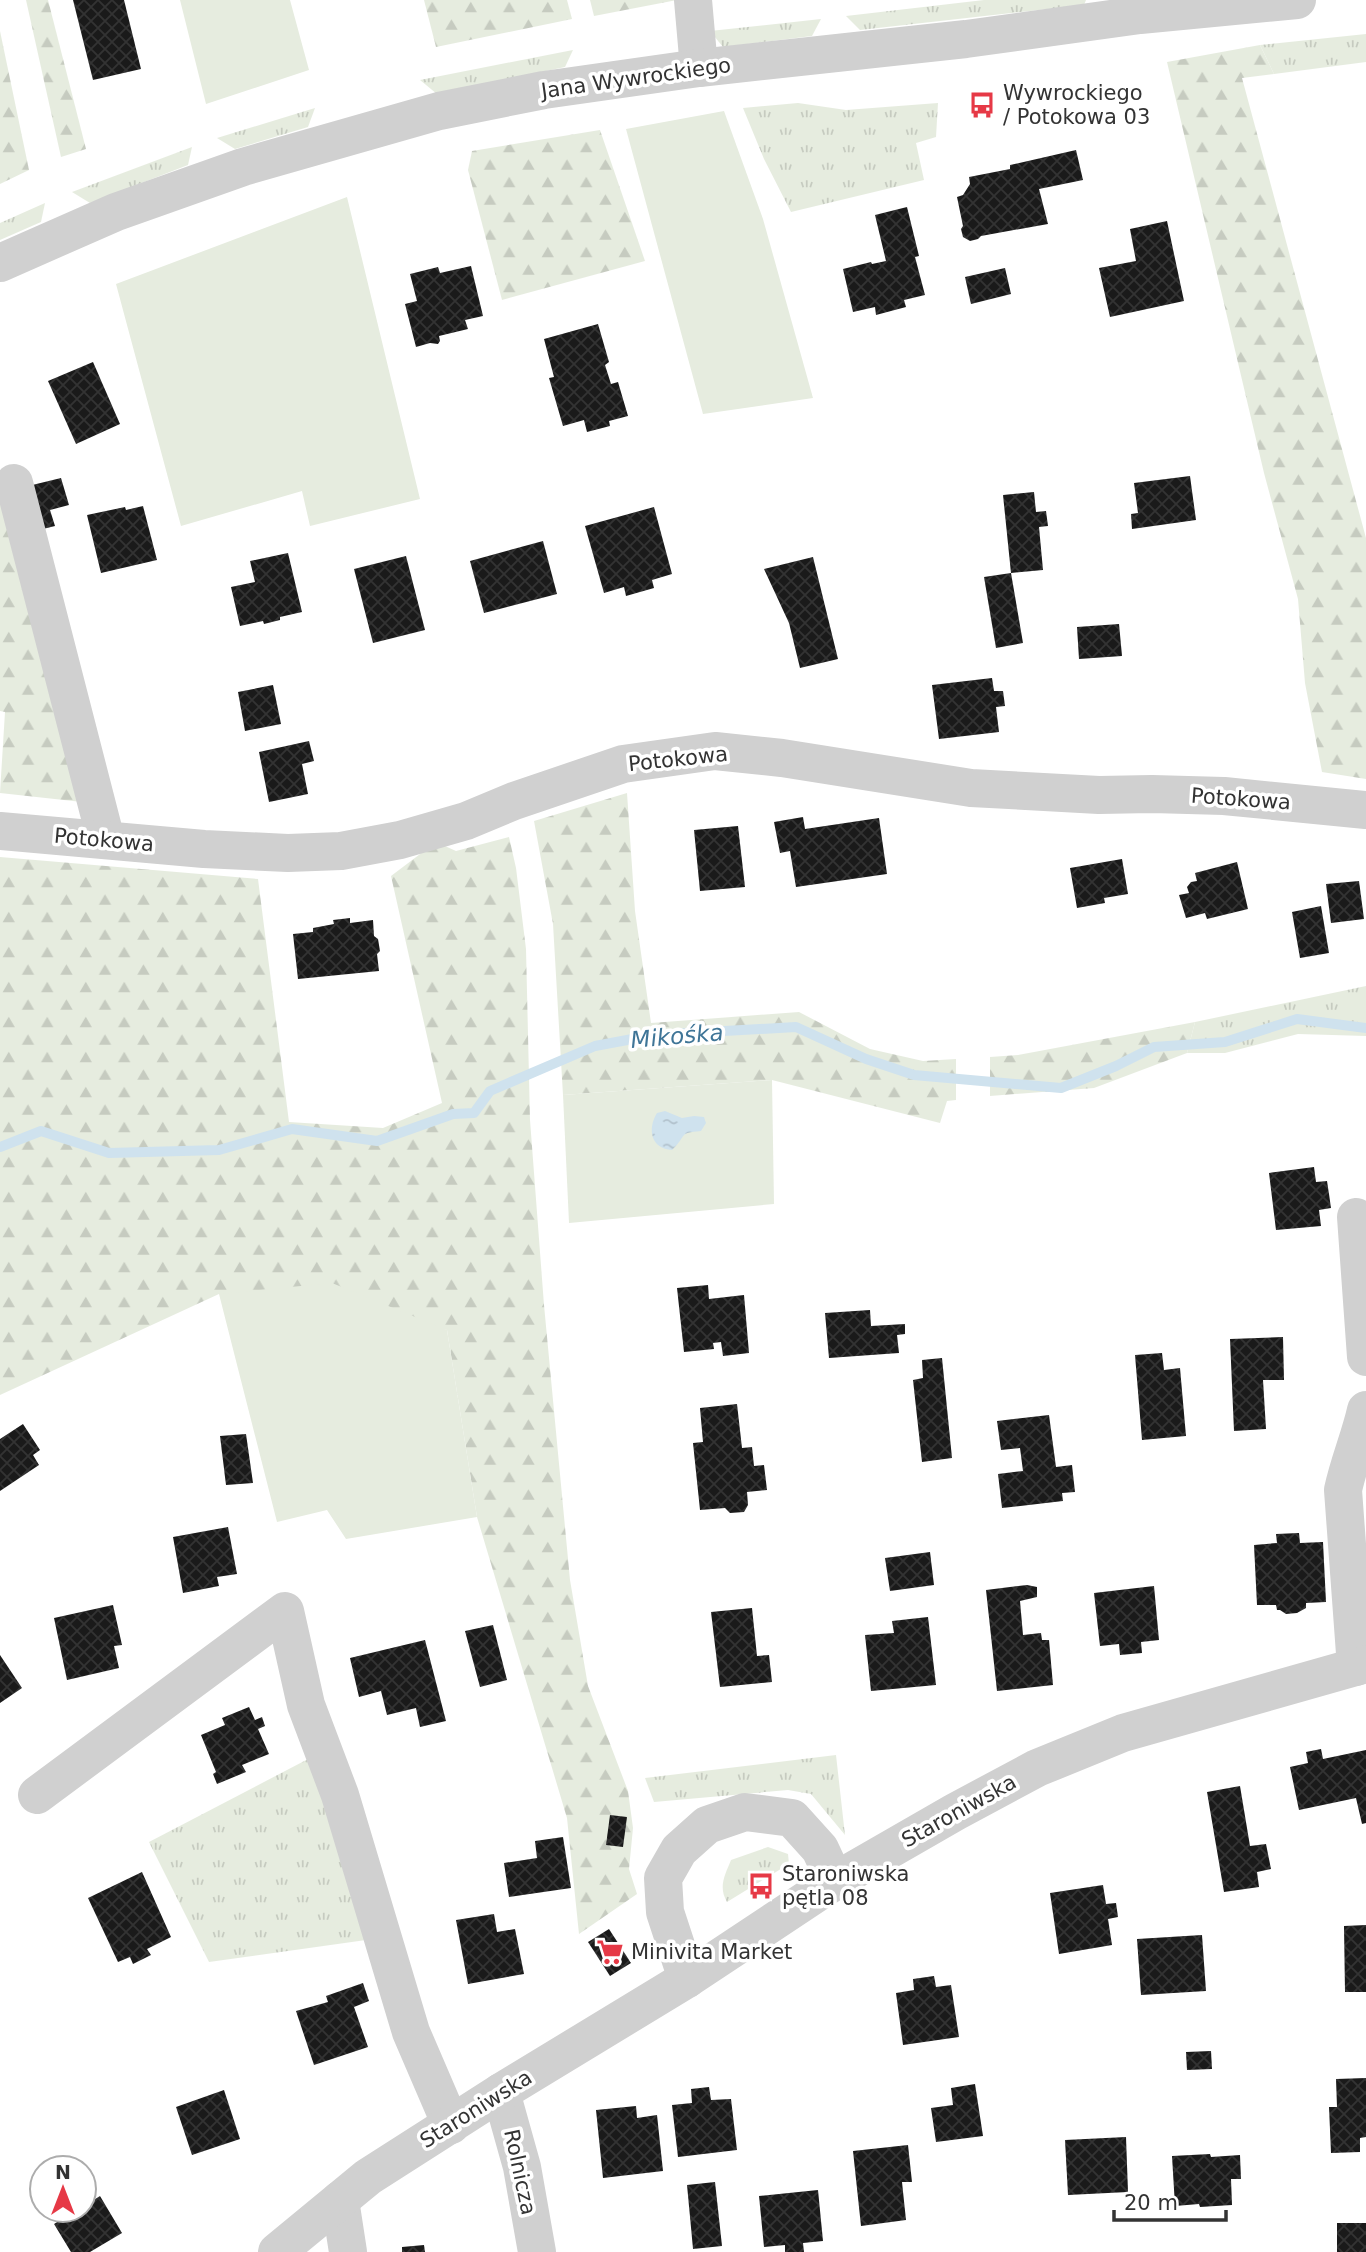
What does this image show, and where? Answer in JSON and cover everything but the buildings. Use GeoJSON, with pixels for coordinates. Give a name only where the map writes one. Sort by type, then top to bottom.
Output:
{"type":"FeatureCollection","features":[{"type":"Feature","properties":{"kind":"street"},"geometry":{"type":"LineString","coordinates":[[693,0],[699,68]]}},
{"type":"Feature","properties":{"kind":"street","name":"Jana Wywrockiego"},"geometry":{"type":"LineString","coordinates":[[0,263],[116,212],[243,167],[439,111],[544,90],[699,68],[966,38],[1115,9],[1297,0]]}},
{"type":"Feature","properties":{"kind":"street"},"geometry":{"type":"LineString","coordinates":[[15,483],[106,840]]}},
{"type":"Feature","properties":{"kind":"street","name":"Potokowa"},"geometry":{"type":"LineString","coordinates":[[0,831],[276,853],[341,851],[400,840],[466,821],[514,801],[623,764],[715,751],[782,758],[983,789],[1099,795],[1224,796],[1366,810]]}},
{"type":"Feature","properties":{"kind":"street"},"geometry":{"type":"LineString","coordinates":[[1356,1217],[1366,1357]]}},
{"type":"Feature","properties":{"kind":"street"},"geometry":{"type":"LineString","coordinates":[[1361,1665],[1343,1490],[1366,1410]]}},
{"type":"Feature","properties":{"kind":"street"},"geometry":{"type":"LineString","coordinates":[[37,1795],[285,1611],[306,1705],[340,1795],[411,2032],[451,2126]]}},
{"type":"Feature","properties":{"kind":"street","name":"Staroniwska"},"geometry":{"type":"LineString","coordinates":[[277,2252],[369,2177],[501,2092],[687,1979],[835,1881],[955,1812],[1037,1768],[1123,1734],[1361,1665]]}},
{"type":"Feature","properties":{"kind":"street"},"geometry":{"type":"LineString","coordinates":[[687,1979],[665,1912],[663,1878],[679,1850],[707,1825],[745,1812],[792,1818],[820,1849],[835,1881]]}},
{"type":"Feature","properties":{"kind":"street","name":"Rolnicza"},"geometry":{"type":"LineString","coordinates":[[501,2092],[522,2167],[537,2252]]}},
{"type":"Feature","properties":{"kind":"street"},"geometry":{"type":"LineString","coordinates":[[340,2200],[348,2252]]}},
{"type":"Feature","properties":{"kind":"green space"},"geometry":{"type":"Polygon","coordinates":[[[26,0],[48,0],[86,149],[61,157],[26,0]]]}},
{"type":"Feature","properties":{"kind":"green space"},"geometry":{"type":"Polygon","coordinates":[[[180,0],[290,0],[309,70],[206,104],[180,0]]]}},
{"type":"Feature","properties":{"kind":"green space"},"geometry":{"type":"Polygon","coordinates":[[[424,0],[567,0],[572,19],[436,47],[424,0]]]}},
{"type":"Feature","properties":{"kind":"green space"},"geometry":{"type":"Polygon","coordinates":[[[590,0],[677,0],[594,16],[590,0]]]}},
{"type":"Feature","properties":{"kind":"green space"},"geometry":{"type":"Polygon","coordinates":[[[984,0],[1086,0],[1084,5],[860,30],[846,16],[984,0]]]}},
{"type":"Feature","properties":{"kind":"green space"},"geometry":{"type":"Polygon","coordinates":[[[821,19],[812,36],[723,47],[710,31],[821,19]]]}},
{"type":"Feature","properties":{"kind":"green space"},"geometry":{"type":"Polygon","coordinates":[[[0,31],[29,170],[0,184],[0,31]]]}},
{"type":"Feature","properties":{"kind":"green space"},"geometry":{"type":"Polygon","coordinates":[[[1366,34],[1366,62],[1274,74],[1260,45],[1366,34]]]}},
{"type":"Feature","properties":{"kind":"green space"},"geometry":{"type":"Polygon","coordinates":[[[1260,45],[1274,74],[1242,78],[1366,538],[1366,779],[1322,772],[1305,683],[1298,599],[1264,473],[1167,62],[1260,45]]]}},
{"type":"Feature","properties":{"kind":"green space"},"geometry":{"type":"Polygon","coordinates":[[[573,50],[565,67],[437,94],[420,80],[573,50]]]}},
{"type":"Feature","properties":{"kind":"green space"},"geometry":{"type":"Polygon","coordinates":[[[798,103],[846,110],[938,103],[936,137],[916,143],[924,180],[791,212],[764,159],[743,108],[798,103]]]}},
{"type":"Feature","properties":{"kind":"green space"},"geometry":{"type":"Polygon","coordinates":[[[315,108],[308,127],[235,149],[217,138],[315,108]]]}},
{"type":"Feature","properties":{"kind":"green space"},"geometry":{"type":"Polygon","coordinates":[[[724,111],[763,219],[813,398],[703,414],[626,129],[724,111]]]}},
{"type":"Feature","properties":{"kind":"green space"},"geometry":{"type":"Polygon","coordinates":[[[600,130],[645,261],[502,300],[468,170],[472,151],[600,130]]]}},
{"type":"Feature","properties":{"kind":"green space"},"geometry":{"type":"Polygon","coordinates":[[[192,147],[188,165],[90,203],[72,192],[192,147]]]}},
{"type":"Feature","properties":{"kind":"green space"},"geometry":{"type":"Polygon","coordinates":[[[347,197],[420,499],[310,526],[302,491],[181,526],[116,284],[347,197]]]}},
{"type":"Feature","properties":{"kind":"green space"},"geometry":{"type":"Polygon","coordinates":[[[45,203],[41,222],[0,240],[0,223],[45,203]]]}},
{"type":"Feature","properties":{"kind":"green space"},"geometry":{"type":"Polygon","coordinates":[[[0,495],[82,802],[0,793],[5,712],[0,711],[0,495]]]}},
{"type":"Feature","properties":{"kind":"green space"},"geometry":{"type":"Polygon","coordinates":[[[627,793],[635,911],[651,1023],[799,1012],[870,1049],[923,1061],[956,1059],[956,1100],[947,1101],[940,1123],[772,1080],[563,1095],[553,924],[534,821],[627,793]]]}},
{"type":"Feature","properties":{"kind":"green space"},"geometry":{"type":"Polygon","coordinates":[[[509,837],[516,868],[526,949],[530,1120],[570,1580],[588,1686],[628,1791],[633,1828],[629,1869],[637,1894],[579,1934],[567,1818],[477,1517],[447,1330],[219,1294],[0,1395],[0,857],[258,879],[289,1122],[383,1128],[442,1103],[391,876],[436,842],[456,851],[509,837]]]}},
{"type":"Feature","properties":{"kind":"green space"},"geometry":{"type":"Polygon","coordinates":[[[1366,986],[1366,1036],[1298,1034],[1225,1053],[1187,1053],[1195,1022],[1366,986]]]}},
{"type":"Feature","properties":{"kind":"green space"},"geometry":{"type":"Polygon","coordinates":[[[1195,1022],[1187,1053],[1094,1088],[990,1096],[990,1057],[1018,1055],[1195,1022]]]}},
{"type":"Feature","properties":{"kind":"green space"},"geometry":{"type":"Polygon","coordinates":[[[772,1080],[774,1204],[569,1223],[563,1095],[772,1080]]]}},
{"type":"Feature","properties":{"kind":"green space"},"geometry":{"type":"Polygon","coordinates":[[[332,1283],[447,1330],[477,1517],[346,1539],[327,1510],[277,1522],[219,1294],[332,1283]]]}},
{"type":"Feature","properties":{"kind":"green space"},"geometry":{"type":"Polygon","coordinates":[[[836,1755],[845,1835],[811,1794],[788,1790],[654,1802],[645,1778],[836,1755]]]}},
{"type":"Feature","properties":{"kind":"green space"},"geometry":{"type":"Polygon","coordinates":[[[310,1758],[366,1940],[209,1962],[149,1842],[310,1758]]]}},
{"type":"Feature","properties":{"kind":"green space"},"geometry":{"type":"Polygon","coordinates":[[[768,1847],[788,1854],[789,1864],[727,1902],[723,1886],[731,1860],[768,1847]]]}},
{"type":"Feature","properties":{"kind":"water"},"geometry":{"type":"Polygon","coordinates":[[[665,1111],[682,1118],[704,1117],[706,1123],[701,1131],[685,1134],[672,1150],[665,1149],[655,1142],[652,1125],[657,1113],[665,1111]]]}},
{"type":"Feature","properties":{"kind":"waterway","name":"Mikośka"},"geometry":{"type":"LineString","coordinates":[[0,1147],[41,1131],[109,1153],[219,1150],[292,1129],[377,1141],[453,1114],[474,1113],[490,1091],[595,1046],[654,1035],[796,1027],[866,1059],[914,1075],[1061,1088],[1154,1047],[1225,1042],[1297,1019],[1366,1028]]}},
{"type":"Feature","properties":{"kind":"place","name":"Wywrockiego / Potokowa 03"},"geometry":{"type":"Point","coordinates":[982,105]}},
{"type":"Feature","properties":{"kind":"place","name":"Staroniwska pętla 08"},"geometry":{"type":"Point","coordinates":[761,1886]}},
{"type":"Feature","properties":{"kind":"place","name":"Minivita Market"},"geometry":{"type":"Point","coordinates":[610,1952]}}]}
